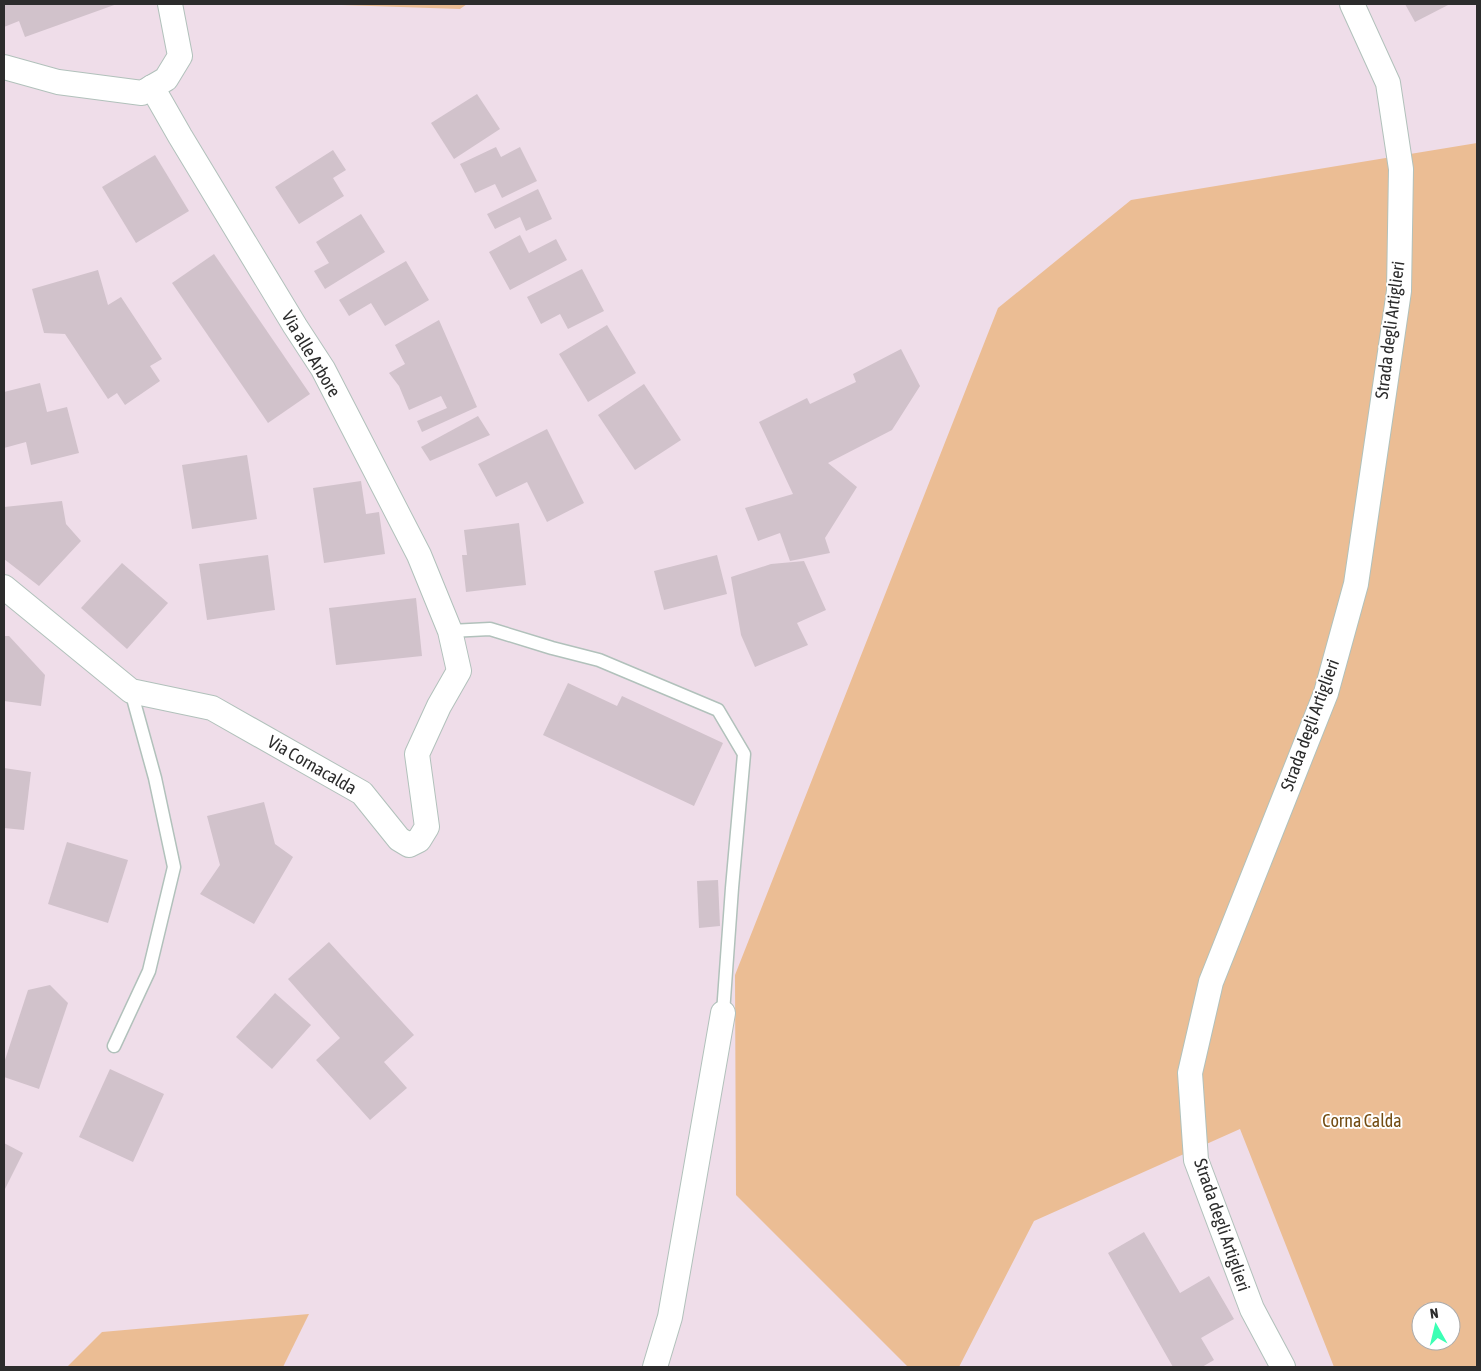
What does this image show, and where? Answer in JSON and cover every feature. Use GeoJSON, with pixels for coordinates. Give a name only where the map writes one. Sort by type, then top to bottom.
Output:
{"type":"FeatureCollection","features":[{"type":"Feature","properties":{"kind":"street"},"geometry":{"type":"LineString","coordinates":[[4,67],[58,82],[142,93],[166,79],[180,56],[170,4]]}},
{"type":"Feature","properties":{"kind":"street","name":"Strada degli Artiglieri"},"geometry":{"type":"LineString","coordinates":[[1283,1367],[1252,1309],[1196,1160],[1190,1073],[1211,982],[1326,694],[1357,574],[1399,290],[1401,170],[1388,83],[1352,4]]}},
{"type":"Feature","properties":{"kind":"street","name":"Via alle Arbore"},"geometry":{"type":"LineString","coordinates":[[152,87],[322,368],[419,555],[450,632]]}},
{"type":"Feature","properties":{"kind":"street","name":"Via Cornacalda"},"geometry":{"type":"LineString","coordinates":[[4,587],[131,691],[212,708],[362,793],[399,839],[408,845],[419,840],[428,827],[417,754],[439,706],[458,671],[450,632]]}},
{"type":"Feature","properties":{"kind":"street"},"geometry":{"type":"LineString","coordinates":[[655,1367],[670,1317],[723,1013]]}},
{"type":"Feature","properties":{"kind":"lane"},"geometry":{"type":"LineString","coordinates":[[450,632],[490,629],[600,660],[718,710],[744,754],[723,1013]]}},
{"type":"Feature","properties":{"kind":"lane"},"geometry":{"type":"LineString","coordinates":[[114,1046],[149,971],[174,867],[155,778],[131,691]]}},
{"type":"Feature","properties":{"kind":"green space"},"geometry":{"type":"Polygon","coordinates":[[[312,4],[467,4],[460,9],[312,4]]]}},
{"type":"Feature","properties":{"kind":"green space","name":"Corna Calda"},"geometry":{"type":"Polygon","coordinates":[[[1477,143],[1477,1367],[1334,1367],[1240,1129],[1034,1221],[959,1367],[908,1367],[736,1195],[735,975],[998,308],[1131,200],[1477,143]]]}},
{"type":"Feature","properties":{"kind":"green space"},"geometry":{"type":"Polygon","coordinates":[[[309,1314],[283,1367],[67,1367],[102,1332],[309,1314]]]}},
{"type":"Feature","properties":{"kind":"building"},"geometry":{"type":"Polygon","coordinates":[[[4,4],[117,4],[25,37],[19,21],[4,27],[4,4]]]}},
{"type":"Feature","properties":{"kind":"building"},"geometry":{"type":"Polygon","coordinates":[[[1405,4],[1450,4],[1415,22],[1405,4]]]}},
{"type":"Feature","properties":{"kind":"building"},"geometry":{"type":"Polygon","coordinates":[[[477,94],[500,129],[454,159],[431,123],[477,94]]]}},
{"type":"Feature","properties":{"kind":"building"},"geometry":{"type":"Polygon","coordinates":[[[496,147],[501,157],[520,147],[537,181],[502,198],[495,184],[475,193],[460,164],[496,147]]]}},
{"type":"Feature","properties":{"kind":"building"},"geometry":{"type":"Polygon","coordinates":[[[333,150],[346,170],[333,178],[344,196],[299,224],[275,187],[333,150]]]}},
{"type":"Feature","properties":{"kind":"building"},"geometry":{"type":"Polygon","coordinates":[[[155,155],[189,211],[136,243],[102,187],[155,155]]]}},
{"type":"Feature","properties":{"kind":"building"},"geometry":{"type":"Polygon","coordinates":[[[538,189],[552,219],[526,231],[520,217],[495,229],[487,214],[538,189]]]}},
{"type":"Feature","properties":{"kind":"building"},"geometry":{"type":"Polygon","coordinates":[[[361,214],[385,252],[325,289],[314,271],[329,263],[316,242],[361,214]]]}},
{"type":"Feature","properties":{"kind":"building"},"geometry":{"type":"Polygon","coordinates":[[[520,235],[529,253],[556,239],[567,260],[510,290],[489,252],[520,235]]]}},
{"type":"Feature","properties":{"kind":"building"},"geometry":{"type":"Polygon","coordinates":[[[214,254],[310,394],[268,423],[172,283],[214,254]]]}},
{"type":"Feature","properties":{"kind":"building"},"geometry":{"type":"Polygon","coordinates":[[[406,261],[429,300],[385,326],[371,303],[349,316],[339,300],[406,261]]]}},
{"type":"Feature","properties":{"kind":"building"},"geometry":{"type":"Polygon","coordinates":[[[582,269],[604,311],[568,329],[560,314],[541,324],[527,297],[582,269]]]}},
{"type":"Feature","properties":{"kind":"building"},"geometry":{"type":"Polygon","coordinates":[[[98,270],[108,305],[121,297],[162,359],[150,366],[160,381],[125,405],[117,393],[108,399],[65,334],[44,333],[32,289],[98,270]]]}},
{"type":"Feature","properties":{"kind":"building"},"geometry":{"type":"Polygon","coordinates":[[[439,320],[477,407],[422,432],[417,421],[447,408],[441,396],[409,410],[399,386],[389,373],[405,364],[395,345],[439,320]]]}},
{"type":"Feature","properties":{"kind":"building"},"geometry":{"type":"Polygon","coordinates":[[[607,325],[636,373],[588,402],[559,354],[607,325]]]}},
{"type":"Feature","properties":{"kind":"building"},"geometry":{"type":"Polygon","coordinates":[[[901,349],[920,386],[892,430],[828,463],[857,487],[825,538],[830,553],[790,561],[780,533],[758,541],[745,508],[793,494],[759,422],[807,398],[810,404],[856,382],[853,374],[901,349]]]}},
{"type":"Feature","properties":{"kind":"building"},"geometry":{"type":"Polygon","coordinates":[[[40,383],[47,412],[67,407],[79,453],[31,465],[26,442],[4,448],[4,392],[40,383]]]}},
{"type":"Feature","properties":{"kind":"building"},"geometry":{"type":"Polygon","coordinates":[[[644,384],[681,440],[635,470],[598,415],[644,384]]]}},
{"type":"Feature","properties":{"kind":"building"},"geometry":{"type":"Polygon","coordinates":[[[478,416],[490,435],[430,461],[421,447],[478,416]]]}},
{"type":"Feature","properties":{"kind":"building"},"geometry":{"type":"Polygon","coordinates":[[[547,429],[584,503],[547,522],[527,482],[496,497],[478,464],[547,429]]]}},
{"type":"Feature","properties":{"kind":"building"},"geometry":{"type":"Polygon","coordinates":[[[247,455],[257,519],[192,529],[182,465],[247,455]]]}},
{"type":"Feature","properties":{"kind":"building"},"geometry":{"type":"Polygon","coordinates":[[[361,481],[366,514],[379,512],[385,554],[324,563],[313,488],[361,481]]]}},
{"type":"Feature","properties":{"kind":"building"},"geometry":{"type":"Polygon","coordinates":[[[62,501],[66,524],[81,541],[39,586],[4,559],[4,507],[62,501]]]}},
{"type":"Feature","properties":{"kind":"building"},"geometry":{"type":"Polygon","coordinates":[[[519,523],[526,585],[466,592],[462,555],[467,555],[464,530],[519,523]]]}},
{"type":"Feature","properties":{"kind":"building"},"geometry":{"type":"Polygon","coordinates":[[[268,555],[275,610],[207,620],[199,564],[268,555]]]}},
{"type":"Feature","properties":{"kind":"building"},"geometry":{"type":"Polygon","coordinates":[[[717,555],[727,594],[664,610],[654,571],[717,555]]]}},
{"type":"Feature","properties":{"kind":"building"},"geometry":{"type":"Polygon","coordinates":[[[804,561],[826,610],[797,623],[808,645],[755,667],[741,635],[731,577],[771,564],[804,561]]]}},
{"type":"Feature","properties":{"kind":"building"},"geometry":{"type":"Polygon","coordinates":[[[122,563],[168,603],[127,649],[81,608],[122,563]]]}},
{"type":"Feature","properties":{"kind":"building"},"geometry":{"type":"Polygon","coordinates":[[[416,598],[422,656],[336,665],[329,608],[416,598]]]}},
{"type":"Feature","properties":{"kind":"building"},"geometry":{"type":"Polygon","coordinates":[[[4,636],[9,636],[45,675],[41,706],[4,701],[4,636]]]}},
{"type":"Feature","properties":{"kind":"building"},"geometry":{"type":"Polygon","coordinates":[[[568,683],[617,706],[622,696],[723,743],[694,806],[543,735],[568,683]]]}},
{"type":"Feature","properties":{"kind":"building"},"geometry":{"type":"Polygon","coordinates":[[[4,768],[31,772],[24,830],[4,828],[4,768]]]}},
{"type":"Feature","properties":{"kind":"building"},"geometry":{"type":"Polygon","coordinates":[[[264,802],[275,844],[293,857],[254,924],[200,894],[220,865],[207,816],[264,802]]]}},
{"type":"Feature","properties":{"kind":"building"},"geometry":{"type":"Polygon","coordinates":[[[67,842],[128,860],[108,923],[48,904],[67,842]]]}},
{"type":"Feature","properties":{"kind":"building"},"geometry":{"type":"Polygon","coordinates":[[[718,880],[720,926],[699,928],[697,881],[718,880]]]}},
{"type":"Feature","properties":{"kind":"building"},"geometry":{"type":"Polygon","coordinates":[[[329,942],[414,1035],[384,1062],[407,1088],[370,1120],[316,1060],[340,1038],[288,979],[329,942]]]}},
{"type":"Feature","properties":{"kind":"building"},"geometry":{"type":"Polygon","coordinates":[[[50,985],[68,1003],[39,1089],[4,1077],[4,1063],[28,990],[50,985]]]}},
{"type":"Feature","properties":{"kind":"building"},"geometry":{"type":"Polygon","coordinates":[[[275,993],[311,1025],[272,1069],[236,1037],[275,993]]]}},
{"type":"Feature","properties":{"kind":"building"},"geometry":{"type":"Polygon","coordinates":[[[110,1069],[164,1094],[133,1162],[79,1137],[110,1069]]]}},
{"type":"Feature","properties":{"kind":"building"},"geometry":{"type":"Polygon","coordinates":[[[4,1143],[23,1153],[4,1191],[4,1143]]]}},
{"type":"Feature","properties":{"kind":"building"},"geometry":{"type":"Polygon","coordinates":[[[1144,1232],[1180,1293],[1209,1276],[1234,1319],[1201,1338],[1214,1360],[1202,1367],[1173,1367],[1108,1253],[1144,1232]]]}}]}
